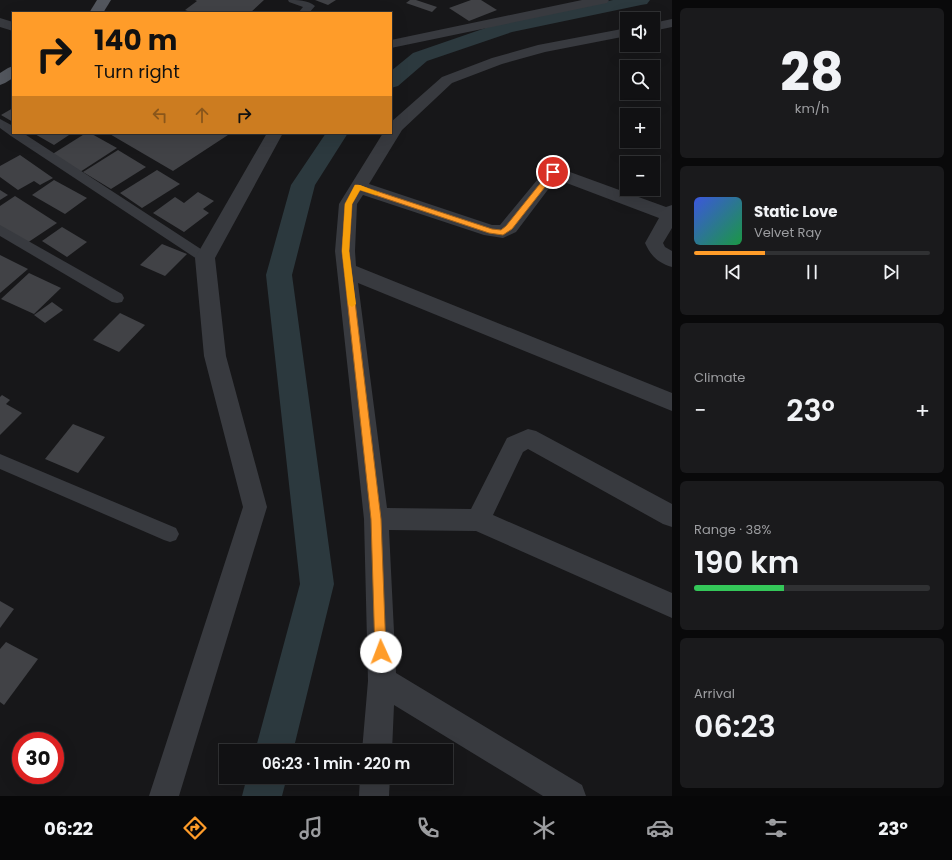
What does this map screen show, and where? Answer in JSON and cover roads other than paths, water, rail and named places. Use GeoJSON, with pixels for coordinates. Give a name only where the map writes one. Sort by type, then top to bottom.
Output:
{"type":"FeatureCollection","features":[{"type":"Feature","properties":{"kind":"main road"},"geometry":{"type":"LineString","coordinates":[[97,12],[104,0]]}},
{"type":"Feature","properties":{"kind":"main road"},"geometry":{"type":"LineString","coordinates":[[0,80],[12,72]]}},
{"type":"Feature","properties":{"kind":"street"},"geometry":{"type":"LineString","coordinates":[[392,44],[602,0]]}},
{"type":"Feature","properties":{"kind":"street"},"geometry":{"type":"LineString","coordinates":[[0,22],[12,27]]}},
{"type":"Feature","properties":{"kind":"street"},"geometry":{"type":"LineString","coordinates":[[660,26],[672,23]]}},
{"type":"Feature","properties":{"kind":"street"},"geometry":{"type":"LineString","coordinates":[[392,132],[395,127],[447,80],[497,61],[543,48],[620,33]]}},
{"type":"Feature","properties":{"kind":"street"},"geometry":{"type":"LineString","coordinates":[[164,796],[255,507],[215,356],[205,258],[274,134]]}},
{"type":"Feature","properties":{"kind":"street"},"geometry":{"type":"LineString","coordinates":[[378,744],[382,681],[376,519],[346,251],[348,204],[391,134]]}},
{"type":"Feature","properties":{"kind":"street"},"geometry":{"type":"LineString","coordinates":[[358,187],[492,231],[503,232],[509,228],[553,172],[671,213],[654,243],[658,251],[672,260]]}},
{"type":"Feature","properties":{"kind":"street"},"geometry":{"type":"LineString","coordinates":[[349,271],[672,402]]}},
{"type":"Feature","properties":{"kind":"street"},"geometry":{"type":"LineString","coordinates":[[478,520],[515,445],[528,438],[672,516]]}},
{"type":"Feature","properties":{"kind":"street"},"geometry":{"type":"LineString","coordinates":[[376,519],[478,520],[672,606]]}},
{"type":"Feature","properties":{"kind":"street"},"geometry":{"type":"LineString","coordinates":[[382,681],[571,796]]}},
{"type":"Feature","properties":{"kind":"street"},"geometry":{"type":"LineString","coordinates":[[374,796],[375,784]]}},
{"type":"Feature","properties":{"kind":"lane"},"geometry":{"type":"LineString","coordinates":[[293,0],[310,6],[304,12]]}},
{"type":"Feature","properties":{"kind":"lane"},"geometry":{"type":"LineString","coordinates":[[0,123],[12,131]]}},
{"type":"Feature","properties":{"kind":"lane"},"geometry":{"type":"LineString","coordinates":[[17,134],[205,258]]}},
{"type":"Feature","properties":{"kind":"lane"},"geometry":{"type":"LineString","coordinates":[[0,230],[117,298]]}},
{"type":"Feature","properties":{"kind":"lane"},"geometry":{"type":"LineString","coordinates":[[0,461],[170,534]]}},
{"type":"Feature","properties":{"kind":"waterway"},"geometry":{"type":"LineString","coordinates":[[392,81],[420,57],[507,27],[641,0]]}},
{"type":"Feature","properties":{"kind":"waterway"},"geometry":{"type":"LineString","coordinates":[[276,744],[317,584],[279,275],[303,185],[336,134]]}},
{"type":"Feature","properties":{"kind":"waterway"},"geometry":{"type":"LineString","coordinates":[[262,796],[265,784]]}}]}
